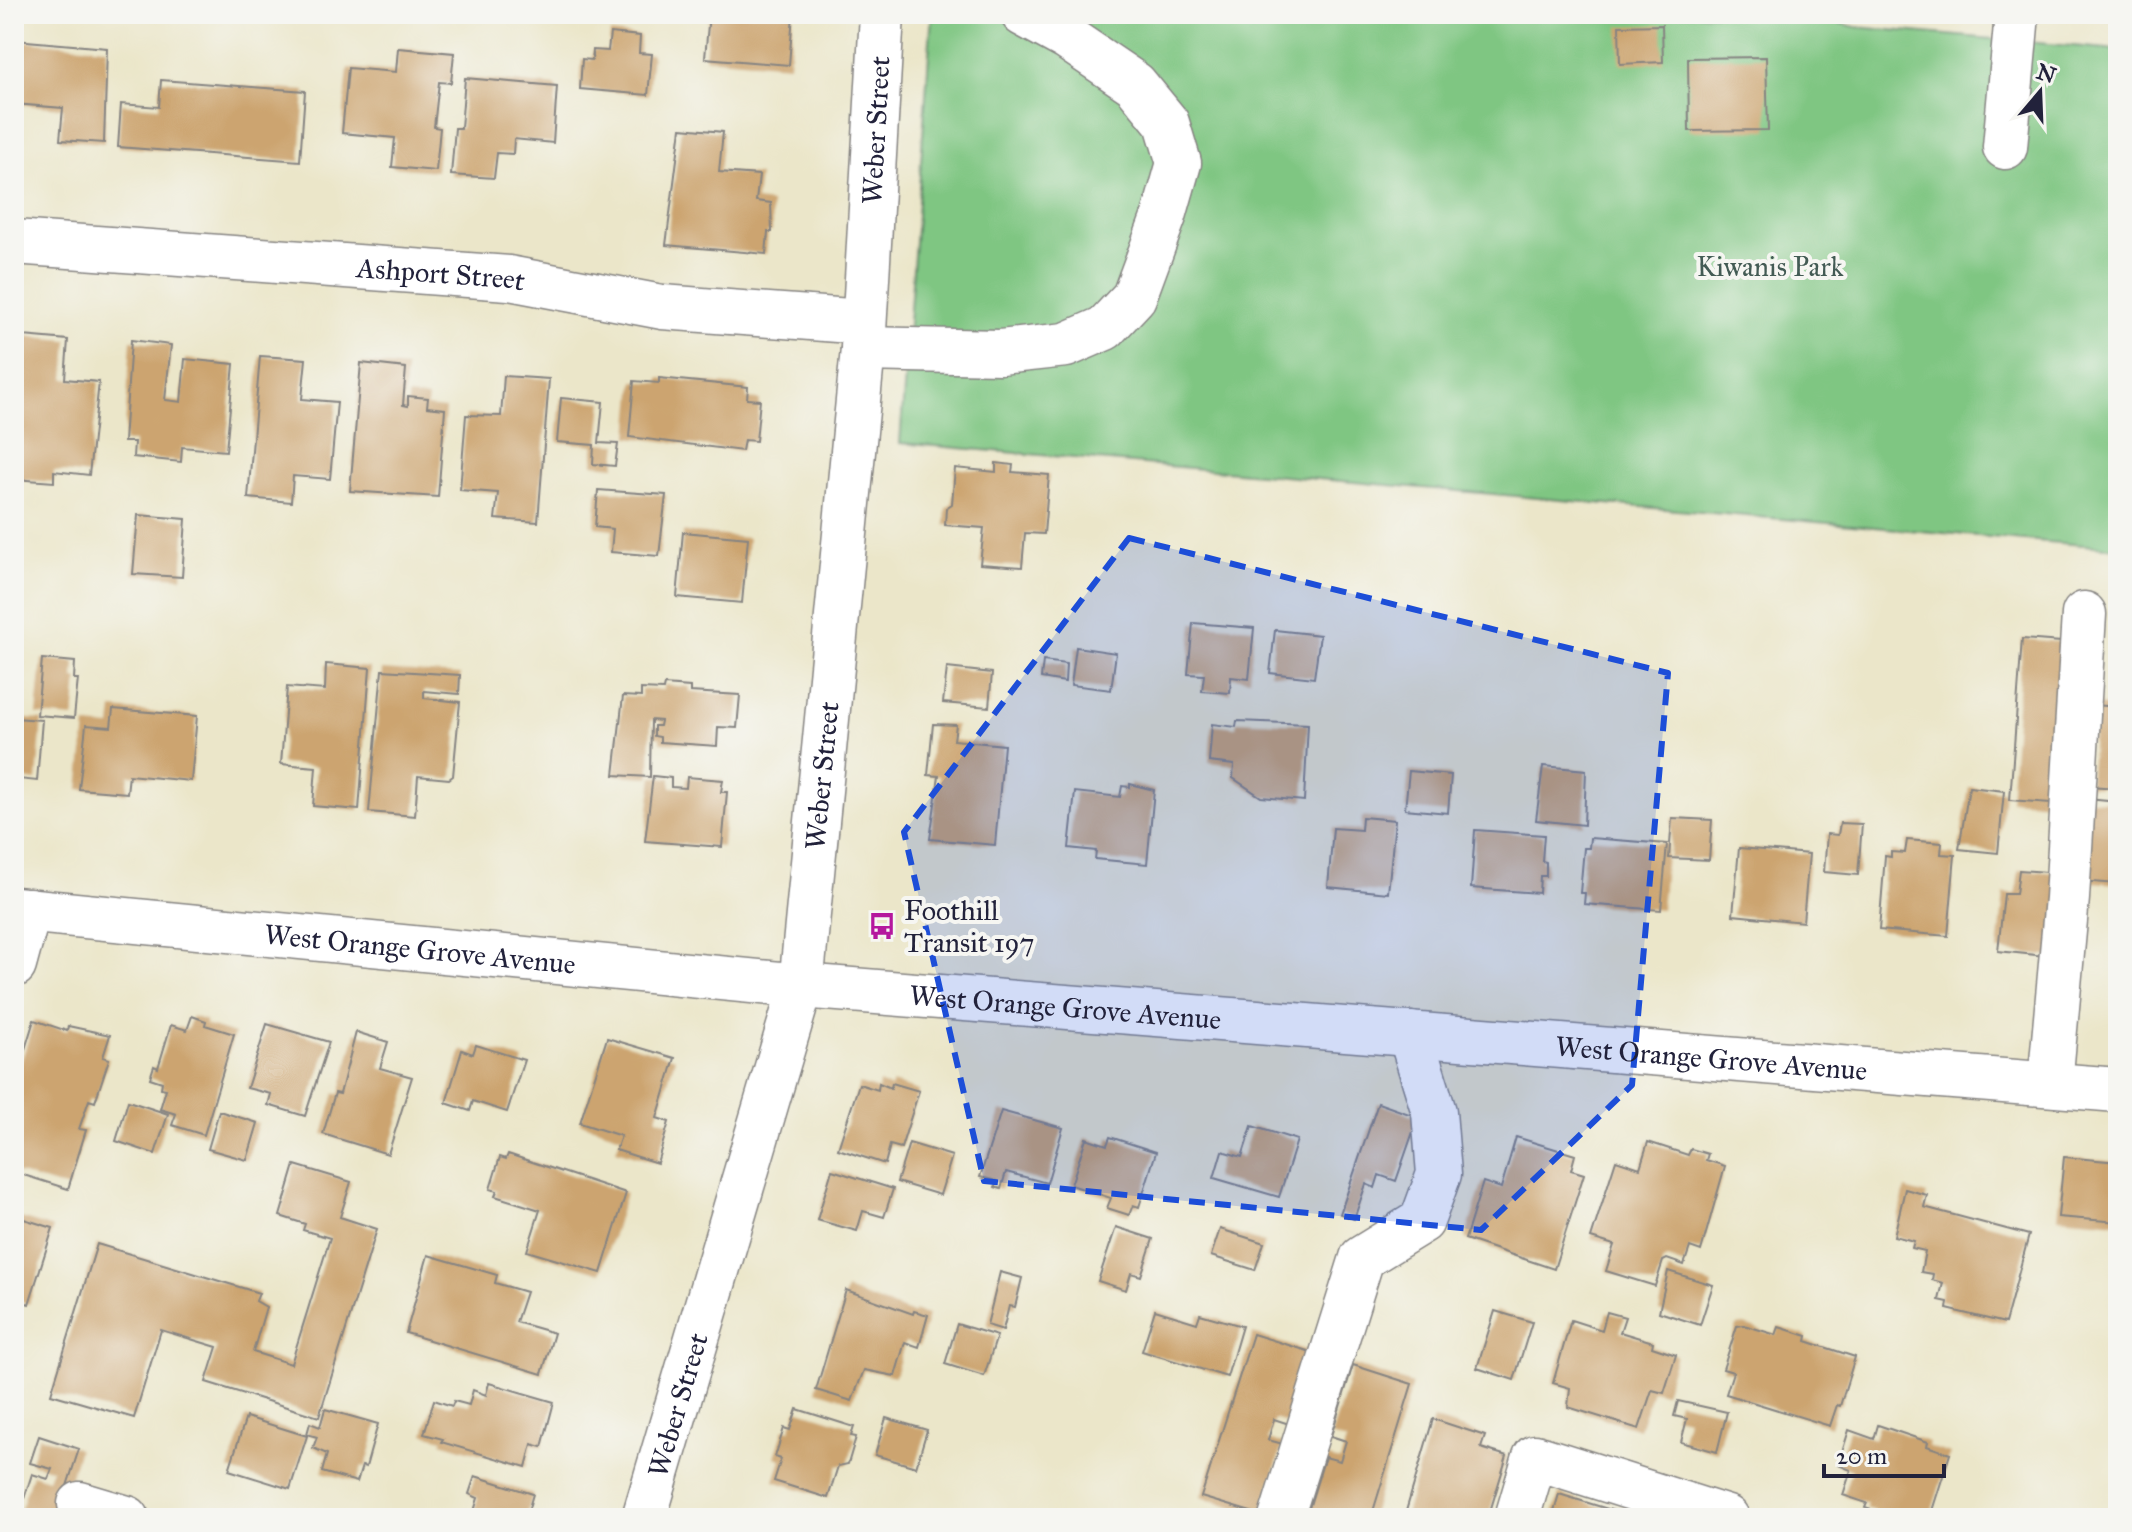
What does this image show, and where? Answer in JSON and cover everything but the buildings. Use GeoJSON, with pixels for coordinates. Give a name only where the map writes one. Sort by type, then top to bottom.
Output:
{"type":"FeatureCollection","features":[{"type":"Feature","properties":{"kind":"street","name":"Weber Street"},"geometry":{"type":"LineString","coordinates":[[644,1518],[801,986],[863,336],[882,14]]}},
{"type":"Feature","properties":{"kind":"street","name":"Ashport Street"},"geometry":{"type":"LineString","coordinates":[[14,242],[509,278],[662,307],[1000,352],[1066,345],[1105,328],[1134,297],[1164,216],[1179,163],[1167,123],[1135,84],[1067,38],[1023,14]]}},
{"type":"Feature","properties":{"kind":"street"},"geometry":{"type":"LineString","coordinates":[[2005,147],[2017,14]]}},
{"type":"Feature","properties":{"kind":"street"},"geometry":{"type":"LineString","coordinates":[[2050,1084],[2067,898],[2084,614]]}},
{"type":"Feature","properties":{"kind":"street"},"geometry":{"type":"LineString","coordinates":[[14,965],[22,909]]}},
{"type":"Feature","properties":{"kind":"street","name":"West Orange Grove Avenue"},"geometry":{"type":"LineString","coordinates":[[22,909],[801,986],[2118,1090]]}},
{"type":"Feature","properties":{"kind":"street"},"geometry":{"type":"LineString","coordinates":[[1281,1518],[1362,1258],[1422,1221],[1439,1174],[1434,1112],[1410,1034]]}},
{"type":"Feature","properties":{"kind":"street"},"geometry":{"type":"LineString","coordinates":[[1517,1518],[1535,1457],[1727,1518]]}},
{"type":"Feature","properties":{"kind":"street"},"geometry":{"type":"LineString","coordinates":[[80,1504],[127,1518]]}},
{"type":"Feature","properties":{"kind":"highlighted area"},"geometry":{"type":"Polygon","coordinates":[[[1129,538],[1668,673],[1632,1085],[1481,1230],[984,1181],[904,832],[1129,538]]]}},
{"type":"Feature","properties":{"kind":"green space","name":"Kiwanis Park"},"geometry":{"type":"Polygon","coordinates":[[[932,14],[1799,14],[1856,27],[2118,50],[2118,548],[900,443],[932,14]]]}},
{"type":"Feature","properties":{"kind":"place","name":"Foothill Transit 197"},"geometry":{"type":"Point","coordinates":[882,926]}}]}
